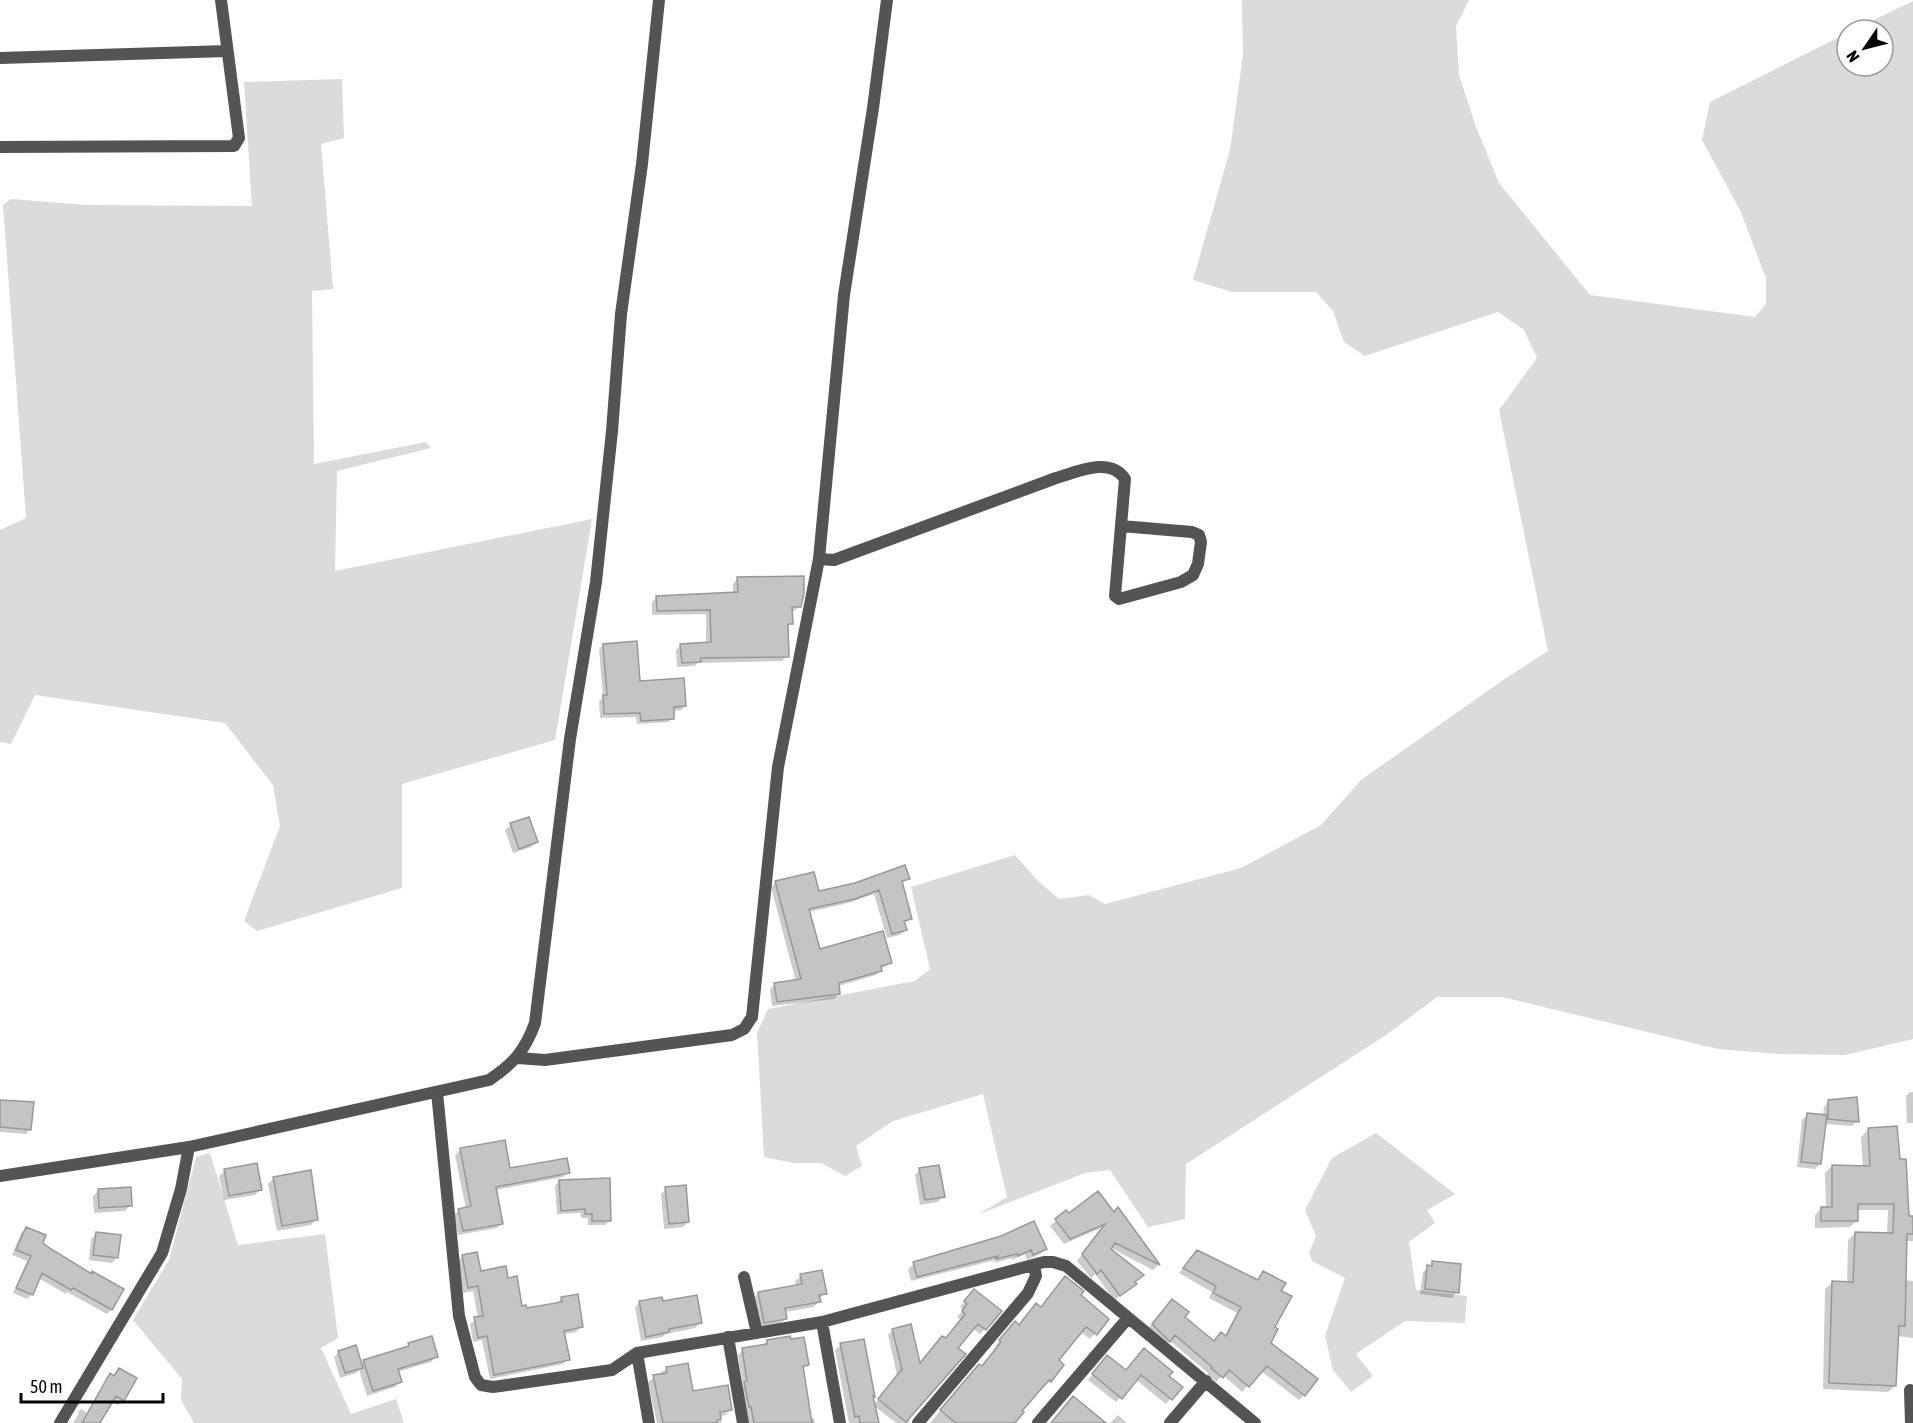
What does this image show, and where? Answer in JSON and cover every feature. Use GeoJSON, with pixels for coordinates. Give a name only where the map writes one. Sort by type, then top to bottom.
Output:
{"type":"FeatureCollection","features":[{"type":"Feature","properties":{"kind":"street"},"geometry":{"type":"LineString","coordinates":[[0,147],[234,146],[239,138],[221,0]]}},
{"type":"Feature","properties":{"kind":"street"},"geometry":{"type":"LineString","coordinates":[[0,1176],[189,1147],[489,1080],[518,1058],[529,1040],[535,1023],[570,739],[596,582],[612,431],[621,314],[642,164],[658,0]]}},
{"type":"Feature","properties":{"kind":"street"},"geometry":{"type":"LineString","coordinates":[[518,1058],[545,1060],[732,1035],[744,1029],[752,1017],[778,767],[819,559],[844,295],[887,0]]}},
{"type":"Feature","properties":{"kind":"street"},"geometry":{"type":"LineString","coordinates":[[0,58],[228,51]]}},
{"type":"Feature","properties":{"kind":"street"},"geometry":{"type":"LineString","coordinates":[[819,559],[834,560],[1056,478],[1089,468],[1106,467],[1117,470],[1125,479],[1115,596],[1119,599],[1181,582],[1193,574],[1198,564],[1201,542],[1199,535],[1192,532],[1121,526]]}},
{"type":"Feature","properties":{"kind":"street"},"geometry":{"type":"LineString","coordinates":[[437,1092],[459,1316],[475,1377],[481,1385],[493,1387],[612,1370],[637,1353],[822,1322],[1034,1265],[1053,1262],[1066,1266],[1255,1423]]}},
{"type":"Feature","properties":{"kind":"street"},"geometry":{"type":"LineString","coordinates":[[60,1423],[162,1253],[181,1189],[189,1147]]}},
{"type":"Feature","properties":{"kind":"street"},"geometry":{"type":"LineString","coordinates":[[918,1423],[1028,1293],[1036,1276],[1034,1265]]}},
{"type":"Feature","properties":{"kind":"street"},"geometry":{"type":"LineString","coordinates":[[744,1277],[757,1333]]}},
{"type":"Feature","properties":{"kind":"street"},"geometry":{"type":"LineString","coordinates":[[1038,1423],[1128,1318]]}},
{"type":"Feature","properties":{"kind":"street"},"geometry":{"type":"LineString","coordinates":[[822,1322],[840,1423]]}},
{"type":"Feature","properties":{"kind":"street"},"geometry":{"type":"LineString","coordinates":[[728,1337],[743,1423]]}},
{"type":"Feature","properties":{"kind":"street"},"geometry":{"type":"LineString","coordinates":[[637,1353],[649,1423]]}},
{"type":"Feature","properties":{"kind":"street"},"geometry":{"type":"LineString","coordinates":[[1170,1423],[1206,1381]]}},
{"type":"Feature","properties":{"kind":"street"},"geometry":{"type":"LineString","coordinates":[[1910,1390],[1911,1423]]}},
{"type":"Feature","properties":{"kind":"shaded area"},"geometry":{"type":"Polygon","coordinates":[[[1242,0],[1469,0],[1456,26],[1459,75],[1476,127],[1499,183],[1590,295],[1755,317],[1766,304],[1766,278],[1740,210],[1702,140],[1710,102],[1835,39],[1835,78],[1895,78],[1895,18],[1878,18],[1913,1],[1913,1039],[1845,1055],[1779,1054],[1718,1049],[1502,997],[1437,997],[1386,1035],[1186,1164],[1185,1219],[1148,1227],[1110,1170],[1085,1173],[977,1215],[1007,1197],[983,1094],[893,1121],[856,1146],[862,1166],[845,1176],[821,1163],[794,1163],[764,1157],[757,1033],[768,1009],[915,981],[930,969],[911,887],[1015,855],[1037,880],[1059,899],[1089,895],[1105,904],[1241,868],[1321,825],[1361,780],[1548,651],[1499,410],[1537,358],[1524,330],[1498,312],[1365,356],[1344,342],[1333,311],[1316,292],[1232,292],[1193,280],[1230,150],[1243,55],[1242,0]]]}},
{"type":"Feature","properties":{"kind":"shaded area"},"geometry":{"type":"Polygon","coordinates":[[[342,79],[344,138],[321,144],[333,289],[312,291],[314,464],[426,442],[431,448],[337,471],[335,571],[592,519],[555,740],[402,784],[402,888],[257,931],[244,921],[280,826],[273,785],[225,723],[35,695],[11,744],[0,742],[0,530],[26,518],[3,205],[11,199],[86,205],[252,206],[244,82],[342,79]]]}},
{"type":"Feature","properties":{"kind":"shaded area"},"geometry":{"type":"Polygon","coordinates":[[[1376,1133],[1455,1194],[1427,1210],[1435,1223],[1409,1242],[1416,1290],[1467,1296],[1465,1323],[1405,1321],[1356,1354],[1373,1376],[1351,1392],[1333,1370],[1325,1336],[1345,1278],[1312,1261],[1309,1253],[1316,1236],[1305,1210],[1332,1158],[1376,1133]]]}},
{"type":"Feature","properties":{"kind":"shaded area"},"geometry":{"type":"Polygon","coordinates":[[[210,1153],[238,1245],[325,1234],[338,1338],[321,1348],[351,1414],[396,1399],[404,1423],[194,1423],[181,1400],[182,1379],[133,1320],[169,1260],[196,1157],[210,1153]]]}},
{"type":"Feature","properties":{"kind":"building"},"geometry":{"type":"Polygon","coordinates":[[[804,576],[801,607],[792,607],[793,624],[788,624],[789,657],[701,658],[701,662],[682,663],[680,644],[711,642],[710,610],[657,611],[656,596],[738,592],[737,577],[804,576]]]}},
{"type":"Feature","properties":{"kind":"building"},"geometry":{"type":"Polygon","coordinates":[[[637,641],[640,681],[684,678],[686,706],[674,707],[674,719],[641,721],[640,713],[604,714],[603,695],[607,695],[603,644],[637,641]]]}},
{"type":"Feature","properties":{"kind":"building"},"geometry":{"type":"Polygon","coordinates":[[[529,817],[538,842],[519,849],[510,823],[529,817]]]}},
{"type":"Feature","properties":{"kind":"building"},"geometry":{"type":"Polygon","coordinates":[[[905,865],[910,879],[902,881],[912,919],[904,921],[907,930],[892,934],[879,890],[855,899],[809,909],[820,949],[883,931],[892,963],[881,966],[882,971],[839,983],[840,994],[777,1002],[774,983],[801,979],[775,881],[814,872],[819,891],[855,883],[905,865]]]}},
{"type":"Feature","properties":{"kind":"building"},"geometry":{"type":"Polygon","coordinates":[[[1857,1097],[1859,1122],[1828,1119],[1828,1100],[1857,1097]]]}},
{"type":"Feature","properties":{"kind":"building"},"geometry":{"type":"Polygon","coordinates":[[[0,1100],[34,1102],[31,1130],[0,1127],[0,1100]]]}},
{"type":"Feature","properties":{"kind":"building"},"geometry":{"type":"Polygon","coordinates":[[[1807,1113],[1827,1115],[1821,1164],[1801,1162],[1807,1113]]]}},
{"type":"Feature","properties":{"kind":"building"},"geometry":{"type":"Polygon","coordinates":[[[1897,1126],[1900,1159],[1906,1159],[1909,1216],[1913,1216],[1913,1234],[1907,1234],[1905,1326],[1899,1326],[1896,1386],[1829,1383],[1832,1281],[1853,1282],[1855,1232],[1893,1233],[1894,1204],[1858,1204],[1858,1221],[1821,1221],[1821,1207],[1832,1207],[1832,1165],[1870,1166],[1868,1128],[1897,1126]]]}},
{"type":"Feature","properties":{"kind":"building"},"geometry":{"type":"Polygon","coordinates":[[[505,1140],[510,1168],[567,1158],[570,1173],[496,1187],[503,1224],[463,1231],[458,1209],[471,1206],[460,1148],[505,1140]]]}},
{"type":"Feature","properties":{"kind":"building"},"geometry":{"type":"Polygon","coordinates":[[[257,1163],[262,1190],[229,1196],[224,1169],[257,1163]]]}},
{"type":"Feature","properties":{"kind":"building"},"geometry":{"type":"Polygon","coordinates":[[[939,1165],[945,1197],[925,1200],[919,1168],[939,1165]]]}},
{"type":"Feature","properties":{"kind":"building"},"geometry":{"type":"Polygon","coordinates":[[[311,1170],[318,1220],[282,1226],[273,1177],[311,1170]]]}},
{"type":"Feature","properties":{"kind":"building"},"geometry":{"type":"Polygon","coordinates":[[[610,1178],[611,1221],[592,1221],[592,1214],[585,1214],[585,1209],[561,1211],[559,1180],[610,1178]]]}},
{"type":"Feature","properties":{"kind":"building"},"geometry":{"type":"Polygon","coordinates":[[[686,1185],[689,1222],[669,1224],[665,1187],[686,1185]]]}},
{"type":"Feature","properties":{"kind":"building"},"geometry":{"type":"Polygon","coordinates":[[[131,1187],[132,1206],[99,1208],[98,1189],[131,1187]]]}},
{"type":"Feature","properties":{"kind":"building"},"geometry":{"type":"Polygon","coordinates":[[[1098,1191],[1114,1212],[1118,1207],[1160,1265],[1115,1243],[1111,1249],[1144,1275],[1135,1282],[1137,1284],[1120,1296],[1101,1270],[1097,1274],[1082,1254],[1105,1224],[1070,1239],[1055,1219],[1066,1210],[1069,1213],[1098,1191]]]}},
{"type":"Feature","properties":{"kind":"building"},"geometry":{"type":"Polygon","coordinates":[[[1034,1221],[1047,1249],[1033,1255],[1031,1250],[1018,1256],[1017,1254],[996,1259],[998,1256],[917,1277],[913,1262],[1001,1236],[1034,1221]]]}},
{"type":"Feature","properties":{"kind":"building"},"geometry":{"type":"Polygon","coordinates":[[[26,1227],[46,1235],[43,1243],[51,1249],[92,1274],[92,1271],[124,1289],[112,1310],[42,1273],[33,1295],[16,1288],[31,1256],[16,1250],[26,1227]]]}},
{"type":"Feature","properties":{"kind":"building"},"geometry":{"type":"Polygon","coordinates":[[[96,1232],[121,1235],[118,1258],[93,1255],[96,1232]]]}},
{"type":"Feature","properties":{"kind":"building"},"geometry":{"type":"Polygon","coordinates":[[[1197,1250],[1258,1280],[1263,1271],[1286,1283],[1281,1291],[1292,1296],[1275,1327],[1278,1329],[1271,1343],[1318,1379],[1305,1396],[1267,1366],[1249,1387],[1229,1370],[1223,1378],[1175,1335],[1170,1342],[1152,1324],[1172,1299],[1189,1312],[1185,1317],[1214,1341],[1221,1332],[1226,1336],[1241,1307],[1213,1293],[1216,1286],[1183,1268],[1197,1250]]]}},
{"type":"Feature","properties":{"kind":"building"},"geometry":{"type":"Polygon","coordinates":[[[477,1252],[481,1271],[506,1266],[508,1278],[517,1276],[522,1306],[526,1305],[527,1308],[562,1302],[561,1297],[578,1294],[583,1327],[564,1331],[570,1360],[494,1375],[487,1336],[478,1338],[474,1317],[483,1316],[478,1286],[468,1288],[462,1255],[477,1252]]]}},
{"type":"Feature","properties":{"kind":"building"},"geometry":{"type":"Polygon","coordinates":[[[1432,1261],[1461,1264],[1459,1293],[1425,1289],[1427,1265],[1432,1266],[1432,1261]]]}},
{"type":"Feature","properties":{"kind":"building"},"geometry":{"type":"Polygon","coordinates":[[[822,1270],[827,1294],[819,1295],[821,1302],[785,1308],[787,1319],[764,1323],[758,1292],[802,1284],[800,1274],[822,1270]]]}},
{"type":"Feature","properties":{"kind":"building"},"geometry":{"type":"Polygon","coordinates":[[[1065,1276],[1084,1291],[1081,1295],[1109,1319],[1097,1335],[1086,1327],[1059,1360],[1064,1365],[1051,1382],[1049,1380],[1022,1411],[1024,1412],[1015,1423],[956,1423],[940,1410],[979,1364],[982,1366],[1015,1321],[1019,1325],[1036,1303],[1041,1307],[1065,1276]]]}},
{"type":"Feature","properties":{"kind":"building"},"geometry":{"type":"Polygon","coordinates":[[[974,1289],[1002,1311],[986,1330],[978,1324],[958,1348],[966,1354],[906,1422],[878,1399],[902,1369],[892,1329],[911,1324],[920,1363],[942,1336],[946,1338],[965,1314],[962,1311],[967,1304],[964,1301],[974,1289]]]}},
{"type":"Feature","properties":{"kind":"building"},"geometry":{"type":"Polygon","coordinates":[[[697,1295],[702,1323],[669,1329],[669,1332],[646,1337],[639,1301],[662,1297],[663,1301],[697,1295]]]}},
{"type":"Feature","properties":{"kind":"building"},"geometry":{"type":"Polygon","coordinates":[[[432,1336],[438,1357],[398,1369],[402,1382],[373,1391],[363,1360],[409,1346],[408,1343],[432,1336]]]}},
{"type":"Feature","properties":{"kind":"building"},"geometry":{"type":"Polygon","coordinates":[[[790,1336],[791,1339],[804,1337],[809,1365],[803,1366],[812,1423],[754,1423],[744,1382],[747,1381],[742,1348],[767,1344],[767,1340],[790,1336]]]}},
{"type":"Feature","properties":{"kind":"building"},"geometry":{"type":"Polygon","coordinates":[[[864,1339],[879,1423],[860,1423],[859,1416],[855,1417],[840,1343],[864,1339]]]}},
{"type":"Feature","properties":{"kind":"building"},"geometry":{"type":"Polygon","coordinates":[[[356,1345],[363,1368],[345,1373],[338,1351],[356,1345]]]}},
{"type":"Feature","properties":{"kind":"building"},"geometry":{"type":"Polygon","coordinates":[[[1144,1348],[1173,1372],[1169,1376],[1183,1387],[1172,1400],[1141,1375],[1122,1399],[1092,1374],[1107,1355],[1126,1370],[1144,1348]]]}},
{"type":"Feature","properties":{"kind":"building"},"geometry":{"type":"Polygon","coordinates":[[[688,1363],[693,1391],[728,1385],[732,1410],[720,1412],[721,1419],[717,1420],[717,1423],[663,1423],[653,1375],[667,1373],[666,1367],[688,1363]]]}},
{"type":"Feature","properties":{"kind":"building"},"geometry":{"type":"Polygon","coordinates":[[[119,1368],[137,1378],[124,1401],[116,1396],[100,1423],[82,1423],[110,1373],[114,1376],[119,1368]]]}},
{"type":"Feature","properties":{"kind":"building"},"geometry":{"type":"Polygon","coordinates":[[[1073,1396],[1106,1423],[1051,1423],[1073,1396]]]}}]}
